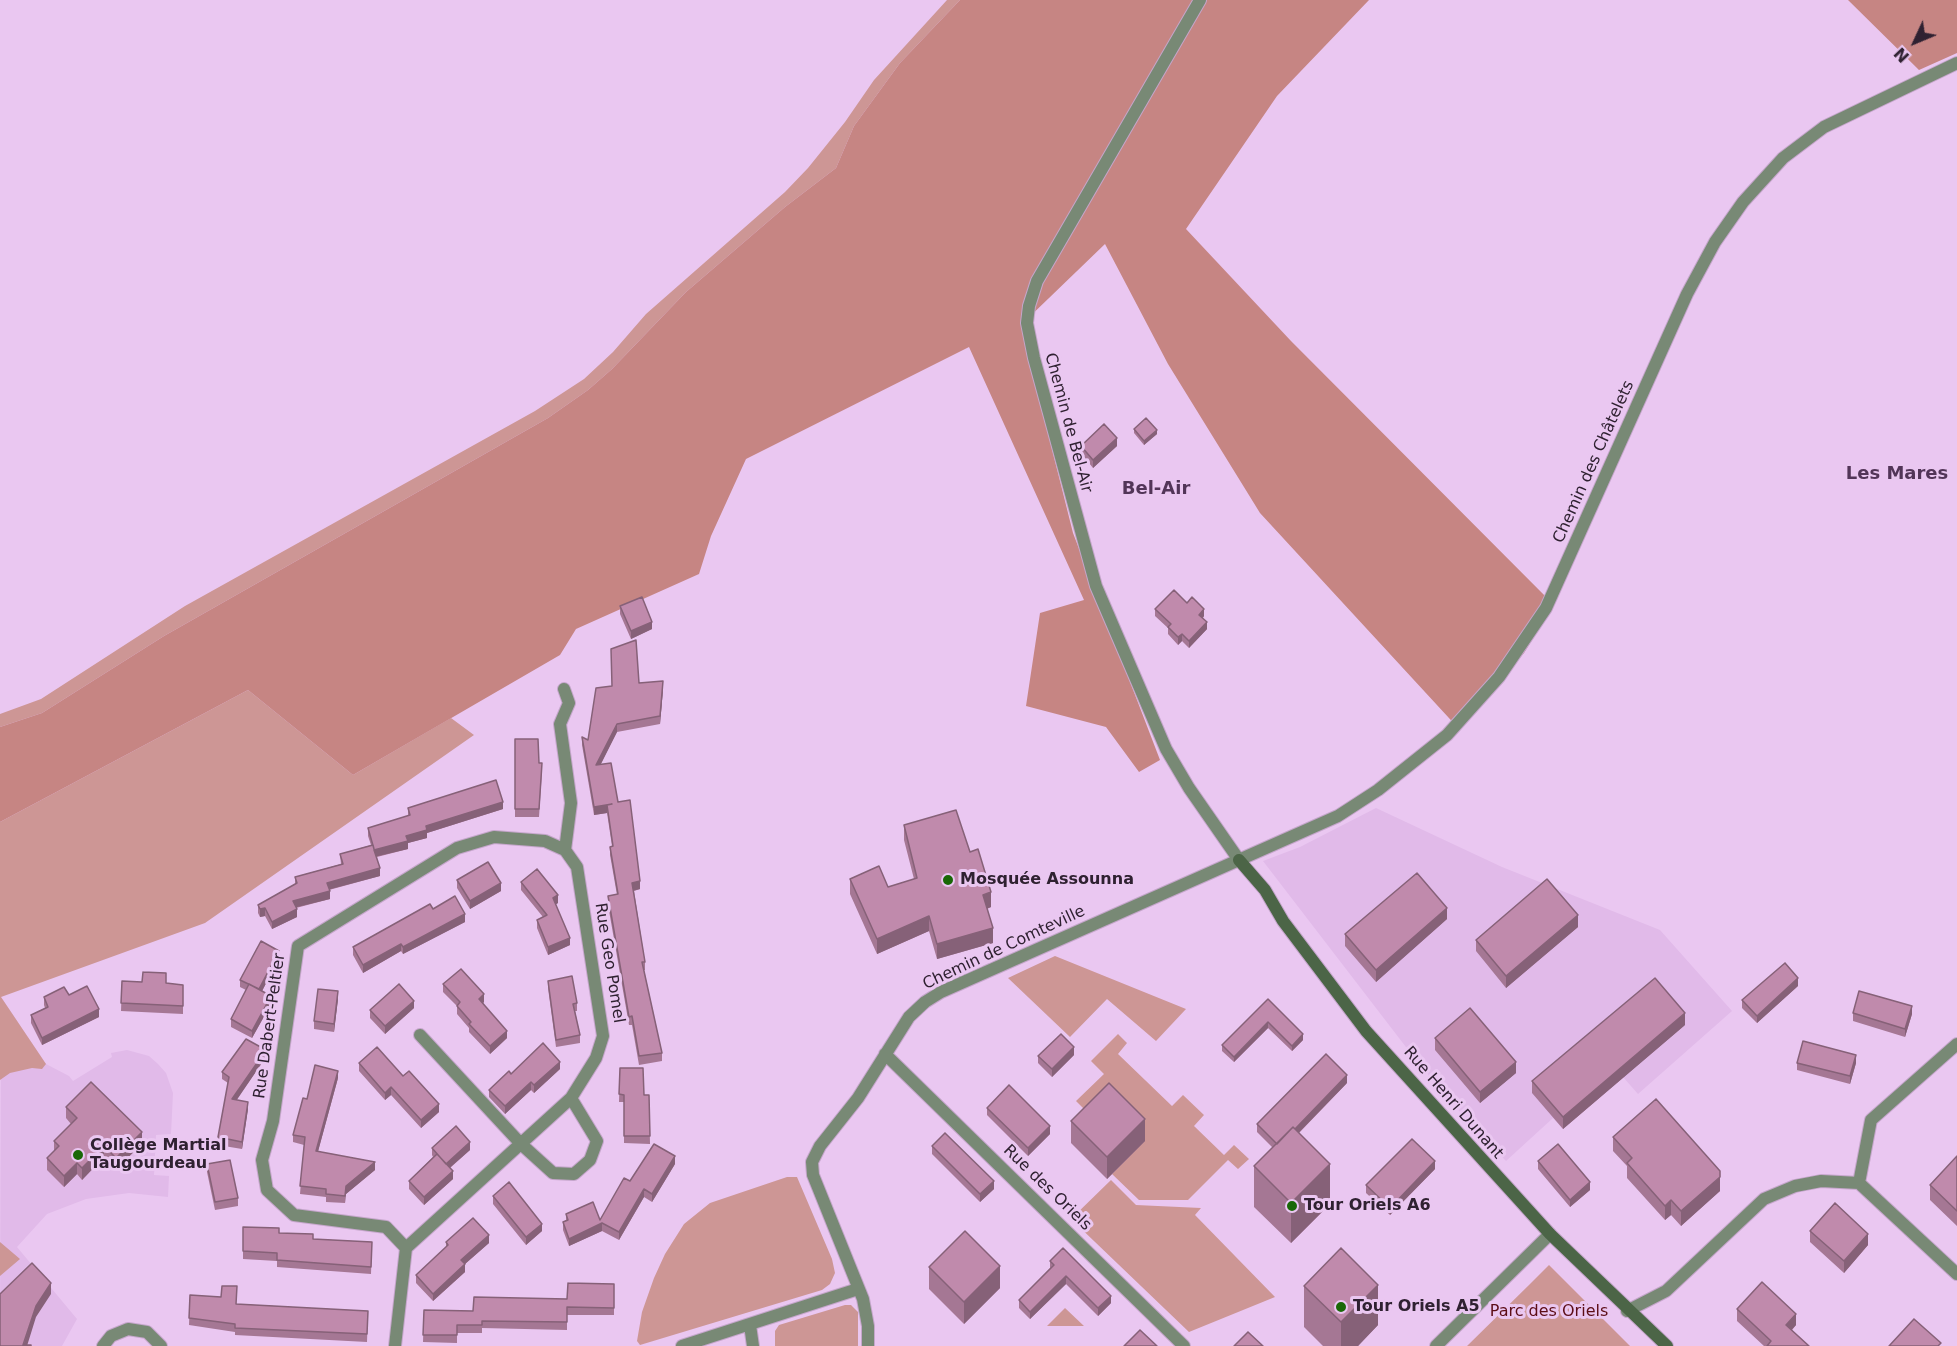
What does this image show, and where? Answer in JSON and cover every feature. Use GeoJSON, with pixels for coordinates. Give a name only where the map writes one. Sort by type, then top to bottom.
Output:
{"type":"FeatureCollection","features":[{"type":"Feature","properties":{"kind":"street","name":"Chemin de Bel-Air"},"geometry":{"type":"LineString","coordinates":[[1200,0],[1037,281],[1029,306],[1028,323],[1043,392],[1096,586],[1166,749],[1189,788],[1239,860]]}},
{"type":"Feature","properties":{"kind":"street","name":"Chemin des Châtelets"},"geometry":{"type":"LineString","coordinates":[[1239,860],[1318,826],[1355,806],[1447,735],[1518,651],[1546,608],[1687,294],[1728,222],[1769,171],[1808,137],[1876,99],[1957,63]]}},
{"type":"Feature","properties":{"kind":"street"},"geometry":{"type":"LineString","coordinates":[[564,690],[569,703],[560,724],[572,803],[565,850]]}},
{"type":"Feature","properties":{"kind":"street","name":"Rue Dabert-Peltier"},"geometry":{"type":"LineString","coordinates":[[405,1248],[386,1227],[294,1215],[267,1190],[262,1160],[273,1122],[298,946],[457,848],[494,837],[545,841],[565,850]]}},
{"type":"Feature","properties":{"kind":"street","name":"Rue Geo Pomel"},"geometry":{"type":"LineString","coordinates":[[405,1248],[571,1098],[596,1058],[603,1036],[577,867],[565,850]]}},
{"type":"Feature","properties":{"kind":"street","name":"Chemin de Comteville"},"geometry":{"type":"LineString","coordinates":[[858,1289],[813,1175],[812,1162],[818,1150],[858,1098],[909,1017],[933,996],[1239,860]]}},
{"type":"Feature","properties":{"kind":"street","name":"Rue Henri Dunant"},"geometry":{"type":"LineString","coordinates":[[1239,860],[1265,890],[1282,921],[1366,1031],[1550,1234],[1666,1346]]}},
{"type":"Feature","properties":{"kind":"street"},"geometry":{"type":"LineString","coordinates":[[420,1035],[521,1144],[553,1173],[574,1174],[590,1160],[597,1141],[571,1098]]}},
{"type":"Feature","properties":{"kind":"street"},"geometry":{"type":"LineString","coordinates":[[1859,1183],[1871,1120],[1957,1044]]}},
{"type":"Feature","properties":{"kind":"street","name":"Rue des Oriels"},"geometry":{"type":"LineString","coordinates":[[885,1054],[1184,1346]]}},
{"type":"Feature","properties":{"kind":"street"},"geometry":{"type":"LineString","coordinates":[[1628,1311],[1666,1291],[1764,1199],[1795,1186],[1821,1181],[1859,1183],[1957,1274]]}},
{"type":"Feature","properties":{"kind":"street"},"geometry":{"type":"LineString","coordinates":[[1436,1346],[1550,1234]]}},
{"type":"Feature","properties":{"kind":"street"},"geometry":{"type":"LineString","coordinates":[[395,1346],[405,1248]]}},
{"type":"Feature","properties":{"kind":"street"},"geometry":{"type":"LineString","coordinates":[[682,1346],[858,1289],[863,1299],[868,1326],[868,1346]]}},
{"type":"Feature","properties":{"kind":"street"},"geometry":{"type":"LineString","coordinates":[[750,1325],[753,1346]]}},
{"type":"Feature","properties":{"kind":"street"},"geometry":{"type":"LineString","coordinates":[[103,1346],[111,1336],[128,1329],[147,1332],[161,1346]]}},
{"type":"Feature","properties":{"kind":"shaded area"},"geometry":{"type":"Polygon","coordinates":[[[960,0],[1369,0],[1277,96],[1186,229],[1291,341],[1554,605],[1524,653],[1460,730],[1260,513],[1168,364],[1105,244],[1021,325],[1073,533],[1160,760],[1139,772],[1106,727],[1026,706],[1040,613],[1084,600],[969,347],[746,459],[711,536],[699,574],[576,629],[560,655],[353,775],[248,690],[0,822],[0,727],[42,713],[164,636],[548,418],[588,390],[612,369],[686,292],[785,207],[836,168],[854,126],[900,63],[960,0]]]}},
{"type":"Feature","properties":{"kind":"shaded area"},"geometry":{"type":"Polygon","coordinates":[[[1848,0],[1957,0],[1957,53],[1919,70],[1848,0]]]}},
{"type":"Feature","properties":{"kind":"shaded area"},"geometry":{"type":"Polygon","coordinates":[[[1376,808],[1502,867],[1660,930],[1732,1011],[1638,1094],[1623,1077],[1563,1129],[1553,1118],[1506,1161],[1465,1118],[1419,1064],[1263,861],[1300,847],[1376,808]]]}},
{"type":"Feature","properties":{"kind":"shaded area","name":"Collège Martial Taugourdeau"},"geometry":{"type":"Polygon","coordinates":[[[1,997],[46,1064],[69,1076],[73,1081],[112,1057],[111,1053],[127,1050],[149,1056],[158,1064],[166,1073],[173,1093],[171,1134],[156,1135],[154,1175],[169,1176],[168,1197],[129,1193],[86,1199],[47,1214],[17,1247],[77,1319],[62,1346],[0,1346],[1,997]]]}},
{"type":"Feature","properties":{"kind":"green space"},"geometry":{"type":"Polygon","coordinates":[[[947,0],[960,0],[900,63],[854,126],[836,168],[785,207],[686,292],[612,369],[588,390],[548,418],[164,636],[42,713],[0,727],[0,714],[41,699],[185,606],[535,411],[584,379],[613,352],[646,314],[785,192],[808,168],[845,122],[874,80],[947,0]]]}},
{"type":"Feature","properties":{"kind":"green space"},"geometry":{"type":"Polygon","coordinates":[[[248,690],[353,775],[451,718],[474,735],[205,923],[1,997],[46,1064],[42,1069],[32,1068],[10,1073],[0,1080],[0,822],[248,690]]]}},
{"type":"Feature","properties":{"kind":"green space"},"geometry":{"type":"Polygon","coordinates":[[[1055,956],[1186,1009],[1156,1041],[1107,999],[1070,1037],[1008,978],[1055,956]]]}},
{"type":"Feature","properties":{"kind":"green space"},"geometry":{"type":"Polygon","coordinates":[[[1118,1034],[1127,1043],[1118,1054],[1172,1106],[1183,1095],[1204,1115],[1194,1126],[1224,1155],[1234,1145],[1249,1159],[1238,1169],[1228,1160],[1188,1200],[1139,1200],[1112,1174],[1144,1141],[1095,1120],[1076,1101],[1104,1074],[1091,1061],[1118,1034]]]}},
{"type":"Feature","properties":{"kind":"green space"},"geometry":{"type":"Polygon","coordinates":[[[787,1177],[797,1177],[832,1259],[835,1273],[830,1284],[822,1290],[640,1345],[637,1341],[642,1312],[654,1278],[665,1254],[684,1224],[710,1203],[787,1177]]]}},
{"type":"Feature","properties":{"kind":"green space"},"geometry":{"type":"Polygon","coordinates":[[[1111,1180],[1136,1205],[1201,1208],[1195,1215],[1275,1297],[1189,1332],[1071,1219],[1111,1180]]]}},
{"type":"Feature","properties":{"kind":"green space"},"geometry":{"type":"Polygon","coordinates":[[[0,1242],[20,1259],[0,1276],[0,1242]]]}},
{"type":"Feature","properties":{"kind":"green space","name":"Parc des Oriels"},"geometry":{"type":"Polygon","coordinates":[[[1549,1265],[1630,1346],[1467,1346],[1529,1285],[1549,1265]]]}},
{"type":"Feature","properties":{"kind":"green space"},"geometry":{"type":"Polygon","coordinates":[[[851,1305],[858,1312],[858,1346],[775,1346],[775,1331],[779,1325],[851,1305]]]}},
{"type":"Feature","properties":{"kind":"green space"},"geometry":{"type":"Polygon","coordinates":[[[1065,1308],[1084,1326],[1047,1326],[1065,1308]]]}},
{"type":"Feature","properties":{"kind":"building"},"geometry":{"type":"Polygon","coordinates":[[[1146,418],[1157,430],[1144,441],[1134,429],[1146,418]]]}},
{"type":"Feature","properties":{"kind":"building"},"geometry":{"type":"Polygon","coordinates":[[[1104,424],[1117,438],[1093,460],[1081,446],[1104,424]]]}},
{"type":"Feature","properties":{"kind":"building"},"geometry":{"type":"Polygon","coordinates":[[[1174,590],[1187,603],[1192,597],[1204,609],[1199,615],[1207,622],[1189,641],[1182,634],[1178,637],[1168,627],[1171,624],[1155,609],[1174,590]]]}},
{"type":"Feature","properties":{"kind":"building"},"geometry":{"type":"Polygon","coordinates":[[[642,597],[652,622],[631,631],[620,606],[642,597]]]}},
{"type":"Feature","properties":{"kind":"building"},"geometry":{"type":"Polygon","coordinates":[[[636,640],[639,683],[663,681],[660,716],[617,724],[596,765],[611,763],[618,802],[630,800],[640,881],[632,883],[645,962],[642,962],[662,1053],[639,1056],[632,1016],[629,1017],[608,896],[618,894],[610,847],[613,846],[607,805],[612,804],[594,807],[582,737],[588,740],[596,688],[612,686],[611,649],[636,640]]]}},
{"type":"Feature","properties":{"kind":"building"},"geometry":{"type":"Polygon","coordinates":[[[515,739],[538,739],[539,763],[542,763],[539,809],[515,809],[515,739]]]}},
{"type":"Feature","properties":{"kind":"building"},"geometry":{"type":"Polygon","coordinates":[[[496,780],[503,802],[426,826],[427,830],[406,836],[408,841],[374,850],[380,868],[327,883],[330,891],[293,901],[297,909],[272,922],[265,908],[260,909],[258,905],[297,883],[295,877],[343,864],[340,854],[373,845],[368,828],[410,815],[408,808],[496,780]]]}},
{"type":"Feature","properties":{"kind":"building"},"geometry":{"type":"Polygon","coordinates":[[[956,810],[970,852],[978,849],[991,892],[983,895],[993,928],[937,944],[929,916],[877,939],[850,879],[879,866],[888,887],[917,878],[904,825],[956,810]]]}},
{"type":"Feature","properties":{"kind":"building"},"geometry":{"type":"Polygon","coordinates":[[[488,862],[501,883],[470,901],[457,880],[488,862]]]}},
{"type":"Feature","properties":{"kind":"building"},"geometry":{"type":"Polygon","coordinates":[[[537,869],[558,895],[553,898],[570,938],[548,947],[537,920],[547,915],[521,882],[537,869]]]}},
{"type":"Feature","properties":{"kind":"building"},"geometry":{"type":"Polygon","coordinates":[[[1417,873],[1447,908],[1376,970],[1345,934],[1417,873]]]}},
{"type":"Feature","properties":{"kind":"building"},"geometry":{"type":"Polygon","coordinates":[[[1547,879],[1578,915],[1506,976],[1476,940],[1547,879]]]}},
{"type":"Feature","properties":{"kind":"building"},"geometry":{"type":"Polygon","coordinates":[[[455,896],[465,914],[363,965],[353,947],[430,904],[433,909],[455,896]]]}},
{"type":"Feature","properties":{"kind":"building"},"geometry":{"type":"Polygon","coordinates":[[[261,941],[279,951],[259,989],[240,980],[261,941]]]}},
{"type":"Feature","properties":{"kind":"building"},"geometry":{"type":"Polygon","coordinates":[[[1785,963],[1798,978],[1757,1016],[1742,1000],[1785,963]]]}},
{"type":"Feature","properties":{"kind":"building"},"geometry":{"type":"Polygon","coordinates":[[[461,969],[484,994],[479,999],[507,1031],[490,1046],[469,1024],[471,1022],[457,1006],[460,1002],[443,984],[461,969]]]}},
{"type":"Feature","properties":{"kind":"building"},"geometry":{"type":"Polygon","coordinates":[[[143,972],[166,973],[166,983],[183,985],[183,1006],[121,1003],[122,981],[142,982],[143,972]]]}},
{"type":"Feature","properties":{"kind":"building"},"geometry":{"type":"Polygon","coordinates":[[[572,976],[577,1003],[573,1004],[580,1035],[556,1040],[548,981],[572,976]]]}},
{"type":"Feature","properties":{"kind":"building"},"geometry":{"type":"Polygon","coordinates":[[[1655,978],[1685,1013],[1563,1117],[1532,1081],[1655,978]]]}},
{"type":"Feature","properties":{"kind":"building"},"geometry":{"type":"Polygon","coordinates":[[[249,984],[271,996],[252,1031],[231,1019],[249,984]]]}},
{"type":"Feature","properties":{"kind":"building"},"geometry":{"type":"Polygon","coordinates":[[[399,984],[414,1001],[385,1026],[370,1010],[399,984]]]}},
{"type":"Feature","properties":{"kind":"building"},"geometry":{"type":"Polygon","coordinates":[[[87,986],[99,1009],[42,1038],[31,1015],[48,1007],[44,997],[64,987],[69,995],[87,986]]]}},
{"type":"Feature","properties":{"kind":"building"},"geometry":{"type":"Polygon","coordinates":[[[318,989],[338,991],[334,1024],[314,1021],[318,989]]]}},
{"type":"Feature","properties":{"kind":"building"},"geometry":{"type":"Polygon","coordinates":[[[1859,991],[1912,1006],[1905,1029],[1853,1013],[1859,991]]]}},
{"type":"Feature","properties":{"kind":"building"},"geometry":{"type":"Polygon","coordinates":[[[1268,999],[1303,1034],[1292,1046],[1268,1022],[1234,1057],[1222,1045],[1268,999]]]}},
{"type":"Feature","properties":{"kind":"building"},"geometry":{"type":"Polygon","coordinates":[[[1470,1008],[1516,1062],[1480,1092],[1435,1038],[1470,1008]]]}},
{"type":"Feature","properties":{"kind":"building"},"geometry":{"type":"Polygon","coordinates":[[[1061,1034],[1074,1047],[1052,1069],[1038,1056],[1061,1034]]]}},
{"type":"Feature","properties":{"kind":"building"},"geometry":{"type":"Polygon","coordinates":[[[246,1039],[266,1050],[232,1099],[248,1102],[242,1142],[218,1137],[229,1077],[222,1072],[246,1039]]]}},
{"type":"Feature","properties":{"kind":"building"},"geometry":{"type":"Polygon","coordinates":[[[1803,1041],[1856,1055],[1850,1076],[1797,1063],[1803,1041]]]}},
{"type":"Feature","properties":{"kind":"building"},"geometry":{"type":"Polygon","coordinates":[[[543,1043],[560,1062],[534,1085],[531,1082],[505,1106],[489,1090],[509,1071],[511,1074],[543,1043]]]}},
{"type":"Feature","properties":{"kind":"building"},"geometry":{"type":"Polygon","coordinates":[[[377,1047],[403,1076],[409,1071],[439,1104],[421,1120],[391,1087],[385,1093],[359,1063],[377,1047]]]}},
{"type":"Feature","properties":{"kind":"building"},"geometry":{"type":"Polygon","coordinates":[[[1326,1054],[1347,1075],[1295,1129],[1293,1127],[1277,1144],[1257,1124],[1326,1054]]]}},
{"type":"Feature","properties":{"kind":"building"},"geometry":{"type":"Polygon","coordinates":[[[315,1065],[338,1071],[316,1151],[375,1162],[346,1186],[345,1196],[326,1194],[326,1189],[300,1186],[305,1137],[293,1135],[303,1098],[307,1099],[315,1065]]]}},
{"type":"Feature","properties":{"kind":"building"},"geometry":{"type":"Polygon","coordinates":[[[620,1068],[643,1068],[644,1095],[649,1095],[650,1136],[624,1136],[624,1095],[619,1094],[620,1068]]]}},
{"type":"Feature","properties":{"kind":"building"},"geometry":{"type":"Polygon","coordinates":[[[91,1082],[142,1132],[116,1158],[104,1146],[82,1168],[77,1163],[64,1176],[47,1158],[59,1146],[54,1141],[77,1118],[66,1107],[91,1082]]]}},
{"type":"Feature","properties":{"kind":"building"},"geometry":{"type":"Polygon","coordinates":[[[1109,1083],[1145,1119],[1107,1157],[1071,1121],[1109,1083]]]}},
{"type":"Feature","properties":{"kind":"building"},"geometry":{"type":"Polygon","coordinates":[[[1009,1085],[1050,1126],[1028,1148],[987,1108],[1009,1085]]]}},
{"type":"Feature","properties":{"kind":"building"},"geometry":{"type":"Polygon","coordinates":[[[1656,1099],[1720,1171],[1720,1177],[1681,1211],[1671,1200],[1665,1206],[1627,1163],[1632,1158],[1613,1137],[1656,1099]]]}},
{"type":"Feature","properties":{"kind":"building"},"geometry":{"type":"Polygon","coordinates":[[[456,1126],[470,1142],[446,1164],[432,1148],[456,1126]]]}},
{"type":"Feature","properties":{"kind":"building"},"geometry":{"type":"Polygon","coordinates":[[[1293,1127],[1330,1164],[1291,1203],[1254,1166],[1293,1127]]]}},
{"type":"Feature","properties":{"kind":"building"},"geometry":{"type":"Polygon","coordinates":[[[945,1133],[994,1181],[980,1194],[932,1146],[945,1133]]]}},
{"type":"Feature","properties":{"kind":"building"},"geometry":{"type":"Polygon","coordinates":[[[1412,1139],[1435,1161],[1390,1208],[1366,1185],[1412,1139]]]}},
{"type":"Feature","properties":{"kind":"building"},"geometry":{"type":"Polygon","coordinates":[[[654,1144],[675,1156],[652,1194],[644,1189],[619,1232],[602,1223],[569,1239],[563,1222],[568,1220],[566,1214],[593,1202],[600,1220],[624,1178],[630,1181],[654,1144]]]}},
{"type":"Feature","properties":{"kind":"building"},"geometry":{"type":"Polygon","coordinates":[[[1558,1144],[1590,1182],[1570,1200],[1538,1161],[1558,1144]]]}},
{"type":"Feature","properties":{"kind":"building"},"geometry":{"type":"Polygon","coordinates":[[[437,1154],[453,1171],[424,1197],[409,1181],[437,1154]]]}},
{"type":"Feature","properties":{"kind":"building"},"geometry":{"type":"Polygon","coordinates":[[[1957,1156],[1957,1211],[1930,1185],[1957,1156]]]}},
{"type":"Feature","properties":{"kind":"building"},"geometry":{"type":"Polygon","coordinates":[[[230,1160],[238,1198],[215,1202],[207,1164],[230,1160]]]}},
{"type":"Feature","properties":{"kind":"building"},"geometry":{"type":"Polygon","coordinates":[[[509,1182],[542,1224],[526,1237],[493,1196],[509,1182]]]}},
{"type":"Feature","properties":{"kind":"building"},"geometry":{"type":"Polygon","coordinates":[[[1835,1203],[1868,1234],[1844,1261],[1810,1231],[1835,1203]]]}},
{"type":"Feature","properties":{"kind":"building"},"geometry":{"type":"Polygon","coordinates":[[[473,1218],[489,1235],[461,1260],[465,1264],[433,1294],[416,1275],[448,1245],[446,1242],[473,1218]]]}},
{"type":"Feature","properties":{"kind":"building"},"geometry":{"type":"Polygon","coordinates":[[[243,1227],[279,1228],[279,1233],[313,1234],[313,1239],[372,1242],[371,1267],[277,1260],[277,1253],[243,1251],[243,1227]]]}},
{"type":"Feature","properties":{"kind":"building"},"geometry":{"type":"Polygon","coordinates":[[[965,1231],[1000,1266],[964,1302],[929,1267],[965,1231]]]}},
{"type":"Feature","properties":{"kind":"building"},"geometry":{"type":"Polygon","coordinates":[[[1063,1248],[1111,1296],[1098,1308],[1066,1276],[1030,1312],[1019,1300],[1054,1265],[1050,1261],[1063,1248]]]}},
{"type":"Feature","properties":{"kind":"building"},"geometry":{"type":"Polygon","coordinates":[[[1341,1248],[1378,1285],[1341,1322],[1304,1286],[1341,1248]]]}},
{"type":"Feature","properties":{"kind":"building"},"geometry":{"type":"Polygon","coordinates":[[[32,1263],[51,1283],[36,1306],[23,1345],[31,1346],[0,1346],[0,1294],[32,1263]]]}},
{"type":"Feature","properties":{"kind":"building"},"geometry":{"type":"Polygon","coordinates":[[[1762,1282],[1796,1314],[1786,1325],[1809,1346],[1767,1346],[1771,1341],[1737,1309],[1762,1282]]]}},
{"type":"Feature","properties":{"kind":"building"},"geometry":{"type":"Polygon","coordinates":[[[568,1283],[614,1284],[614,1308],[567,1307],[567,1322],[482,1321],[482,1325],[457,1325],[457,1335],[423,1335],[424,1310],[473,1311],[474,1297],[567,1299],[568,1283]]]}},
{"type":"Feature","properties":{"kind":"building"},"geometry":{"type":"Polygon","coordinates":[[[222,1286],[237,1286],[236,1304],[368,1311],[367,1334],[235,1328],[235,1324],[189,1318],[190,1295],[221,1297],[222,1286]]]}},
{"type":"Feature","properties":{"kind":"building"},"geometry":{"type":"Polygon","coordinates":[[[1914,1319],[1941,1343],[1938,1346],[1889,1346],[1914,1319]]]}},
{"type":"Feature","properties":{"kind":"building"},"geometry":{"type":"Polygon","coordinates":[[[1140,1330],[1157,1346],[1124,1346],[1140,1330]]]}},
{"type":"Feature","properties":{"kind":"building"},"geometry":{"type":"Polygon","coordinates":[[[1248,1332],[1263,1346],[1234,1346],[1248,1332]]]}},
{"type":"Feature","properties":{"kind":"place","name":"Mosquée Assounna"},"geometry":{"type":"Point","coordinates":[948,880]}},
{"type":"Feature","properties":{"kind":"place","name":"Collège Martial Taugourdeau"},"geometry":{"type":"Point","coordinates":[78,1155]}},
{"type":"Feature","properties":{"kind":"place","name":"Tour Oriels A6"},"geometry":{"type":"Point","coordinates":[1292,1206]}},
{"type":"Feature","properties":{"kind":"place","name":"Tour Oriels A5"},"geometry":{"type":"Point","coordinates":[1341,1307]}},
{"type":"Feature","properties":{"kind":"district","name":"Les Mares"},"geometry":{"type":"Point","coordinates":[1897,474]}},
{"type":"Feature","properties":{"kind":"district","name":"Bel-Air"},"geometry":{"type":"Point","coordinates":[1156,489]}}]}
